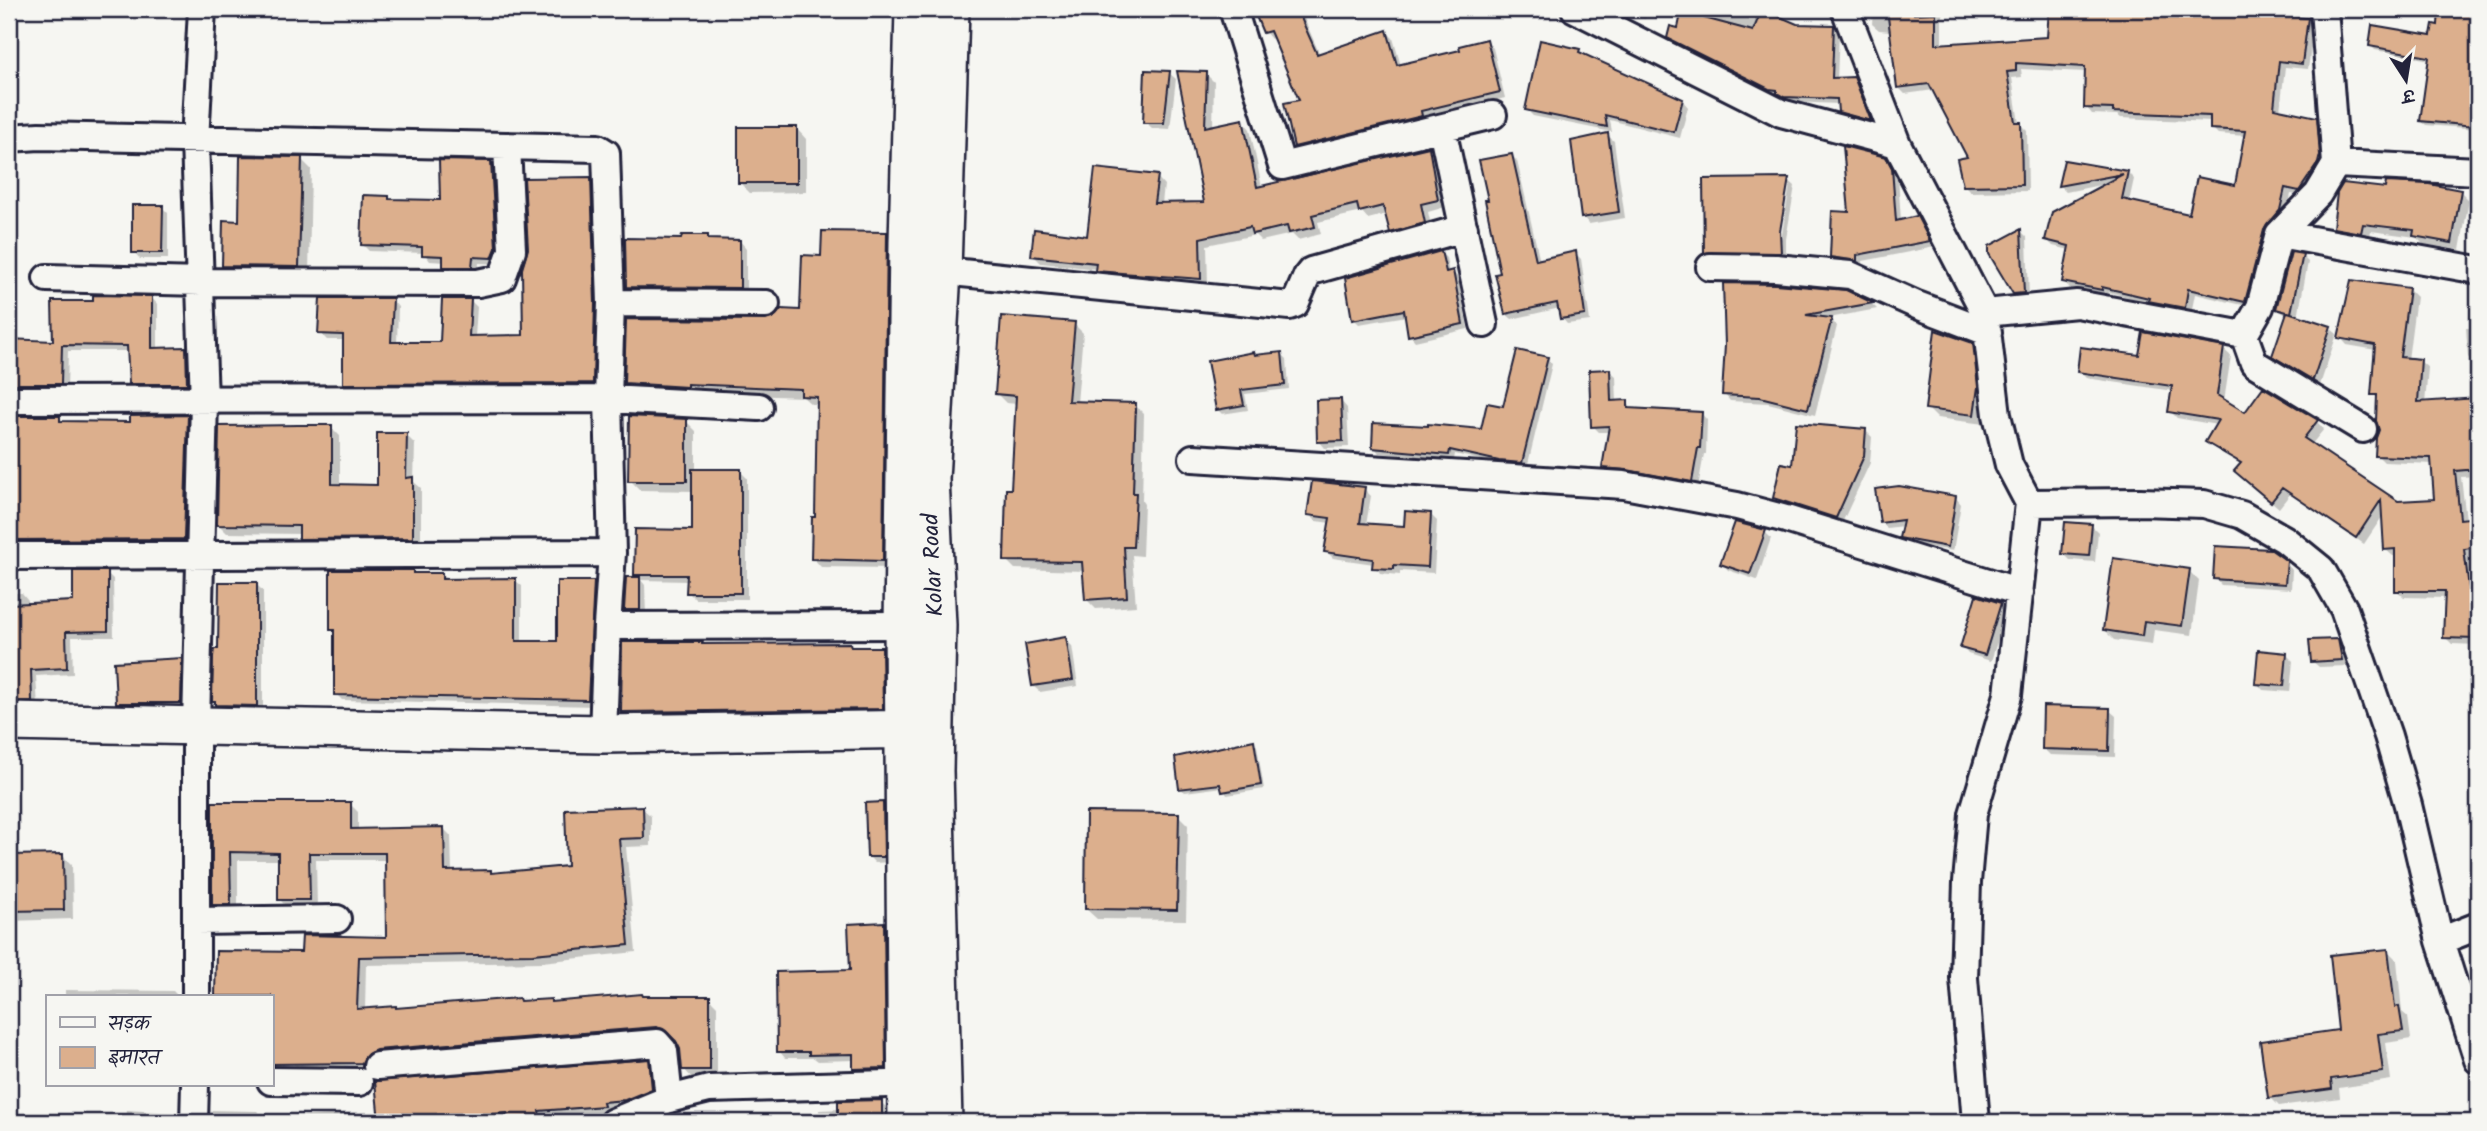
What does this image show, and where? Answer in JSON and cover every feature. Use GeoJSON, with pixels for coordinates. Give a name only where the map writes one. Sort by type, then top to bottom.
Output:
{"type":"FeatureCollection","features":[{"type":"Feature","properties":{"kind":"main road","name":"Kolar Road"},"geometry":{"type":"LineString","coordinates":[[914,9],[927,203],[942,271],[930,479],[937,625],[920,729]]}},
{"type":"Feature","properties":{"kind":"main road","name":"Kolar Road"},"geometry":{"type":"LineString","coordinates":[[908,1122],[925,1083],[934,771],[920,729],[903,625],[927,203],[950,9]]}},
{"type":"Feature","properties":{"kind":"main road"},"geometry":{"type":"LineString","coordinates":[[9,722],[603,734],[920,729]]}},
{"type":"Feature","properties":{"kind":"main road","name":"Kolar Road"},"geometry":{"type":"LineString","coordinates":[[925,1083],[943,1122]]}},
{"type":"Feature","properties":{"kind":"street"},"geometry":{"type":"LineString","coordinates":[[196,995],[197,725],[204,401],[195,141],[202,9]]}},
{"type":"Feature","properties":{"kind":"street"},"geometry":{"type":"LineString","coordinates":[[1233,9],[1282,166],[1493,115]]}},
{"type":"Feature","properties":{"kind":"street"},"geometry":{"type":"LineString","coordinates":[[1576,9],[1781,113],[1897,145]]}},
{"type":"Feature","properties":{"kind":"street"},"geometry":{"type":"LineString","coordinates":[[1845,9],[1897,145],[1986,322],[1997,415],[2009,465],[2029,503],[2008,695],[1973,814],[1967,882],[1964,978],[1976,1122]]}},
{"type":"Feature","properties":{"kind":"street"},"geometry":{"type":"LineString","coordinates":[[2324,9],[2336,164],[2318,194],[2278,234],[2260,307],[2244,335],[2253,363],[2363,429]]}},
{"type":"Feature","properties":{"kind":"street"},"geometry":{"type":"LineString","coordinates":[[1442,128],[1484,324]]}},
{"type":"Feature","properties":{"kind":"street"},"geometry":{"type":"LineString","coordinates":[[9,138],[39,136],[598,148],[606,153],[611,303],[608,399],[612,553],[603,734]]}},
{"type":"Feature","properties":{"kind":"street"},"geometry":{"type":"LineString","coordinates":[[47,278],[201,282],[478,283],[502,278],[512,250],[508,146]]}},
{"type":"Feature","properties":{"kind":"street"},"geometry":{"type":"LineString","coordinates":[[2336,164],[2478,171]]}},
{"type":"Feature","properties":{"kind":"street"},"geometry":{"type":"LineString","coordinates":[[942,271],[1290,306],[1295,304],[1311,271],[1464,228]]}},
{"type":"Feature","properties":{"kind":"street"},"geometry":{"type":"LineString","coordinates":[[2278,234],[2478,270]]}},
{"type":"Feature","properties":{"kind":"street"},"geometry":{"type":"LineString","coordinates":[[1710,267],[1776,268],[1850,275],[1917,305],[1986,322],[2077,304],[2244,335]]}},
{"type":"Feature","properties":{"kind":"street"},"geometry":{"type":"LineString","coordinates":[[611,303],[766,304]]}},
{"type":"Feature","properties":{"kind":"street"},"geometry":{"type":"LineString","coordinates":[[9,400],[608,399],[759,407]]}},
{"type":"Feature","properties":{"kind":"street"},"geometry":{"type":"LineString","coordinates":[[1193,458],[1624,485],[1737,506],[1786,519],[2020,592]]}},
{"type":"Feature","properties":{"kind":"street"},"geometry":{"type":"LineString","coordinates":[[2029,503],[2204,504],[2253,521],[2284,539],[2321,569],[2344,609],[2384,724],[2408,805],[2440,941],[2478,1060]]}},
{"type":"Feature","properties":{"kind":"street"},"geometry":{"type":"LineString","coordinates":[[9,556],[612,553]]}},
{"type":"Feature","properties":{"kind":"street"},"geometry":{"type":"LineString","coordinates":[[607,626],[903,625]]}},
{"type":"Feature","properties":{"kind":"street"},"geometry":{"type":"LineString","coordinates":[[197,920],[337,919]]}},
{"type":"Feature","properties":{"kind":"street"},"geometry":{"type":"LineString","coordinates":[[2440,941],[2478,926]]}},
{"type":"Feature","properties":{"kind":"street"},"geometry":{"type":"LineString","coordinates":[[273,1081],[368,1074],[657,1043],[664,1051],[669,1099]]}},
{"type":"Feature","properties":{"kind":"street"},"geometry":{"type":"LineString","coordinates":[[613,1122],[669,1099],[709,1089],[925,1083]]}},
{"type":"Feature","properties":{"kind":"street"},"geometry":{"type":"LineString","coordinates":[[194,1122],[195,1086]]}},
{"type":"Feature","properties":{"kind":"building"},"geometry":{"type":"Polygon","coordinates":[[[1253,9],[1322,9],[1301,18],[1317,54],[1387,30],[1397,65],[1460,50],[1459,46],[1487,39],[1500,92],[1421,111],[1422,116],[1294,147],[1284,103],[1299,100],[1270,31],[1263,33],[1253,9]]]}},
{"type":"Feature","properties":{"kind":"building"},"geometry":{"type":"Polygon","coordinates":[[[1682,9],[1706,9],[1704,18],[1753,31],[1762,9],[1797,24],[1834,25],[1832,78],[1854,77],[1871,121],[1838,112],[1837,99],[1784,97],[1777,93],[1777,90],[1769,89],[1667,38],[1670,26],[1678,28],[1682,9]]]}},
{"type":"Feature","properties":{"kind":"building"},"geometry":{"type":"Polygon","coordinates":[[[1887,9],[1914,9],[1914,14],[1936,13],[1936,44],[2047,37],[2049,9],[2144,12],[2144,9],[2250,9],[2308,18],[2302,64],[2279,61],[2274,108],[2317,117],[2320,155],[2318,163],[2299,191],[2285,188],[2280,210],[2264,230],[2245,302],[2188,289],[2185,308],[2148,301],[2149,298],[2102,287],[2102,290],[2062,282],[2069,246],[2045,240],[2052,212],[2123,174],[2058,186],[2064,160],[2128,171],[2122,199],[2189,214],[2197,177],[2235,185],[2245,131],[2210,129],[2210,116],[2113,112],[2113,109],[2084,108],[2085,67],[2016,63],[2016,71],[2007,72],[2015,122],[2021,122],[2022,185],[1963,186],[1957,159],[1967,157],[1929,84],[1897,88],[1887,9]]]}},
{"type":"Feature","properties":{"kind":"building"},"geometry":{"type":"Polygon","coordinates":[[[2439,9],[2478,9],[2478,103],[2475,126],[2420,121],[2429,57],[2369,46],[2372,25],[2431,35],[2433,24],[2438,25],[2439,9]]]}},
{"type":"Feature","properties":{"kind":"building"},"geometry":{"type":"Polygon","coordinates":[[[1540,40],[1580,49],[1579,52],[1683,99],[1674,132],[1605,115],[1607,127],[1525,110],[1540,40]]]}},
{"type":"Feature","properties":{"kind":"building"},"geometry":{"type":"Polygon","coordinates":[[[1145,70],[1170,71],[1164,123],[1143,123],[1145,70]]]}},
{"type":"Feature","properties":{"kind":"building"},"geometry":{"type":"Polygon","coordinates":[[[1177,71],[1207,72],[1205,127],[1243,119],[1257,187],[1429,147],[1438,200],[1421,204],[1425,223],[1390,233],[1383,206],[1359,212],[1357,204],[1312,215],[1315,227],[1289,233],[1287,226],[1252,234],[1250,227],[1200,238],[1201,279],[1095,271],[1096,263],[1031,256],[1034,229],[1087,236],[1095,168],[1158,175],[1154,203],[1204,202],[1177,71]]]}},
{"type":"Feature","properties":{"kind":"building"},"geometry":{"type":"Polygon","coordinates":[[[738,127],[797,127],[797,183],[738,183],[738,127]]]}},
{"type":"Feature","properties":{"kind":"building"},"geometry":{"type":"Polygon","coordinates":[[[1608,133],[1619,212],[1581,218],[1571,141],[1608,133]]]}},
{"type":"Feature","properties":{"kind":"building"},"geometry":{"type":"Polygon","coordinates":[[[1843,146],[1886,157],[1892,168],[1896,221],[1917,216],[1930,241],[1857,255],[1857,261],[1830,257],[1832,211],[1849,212],[1843,146]]]}},
{"type":"Feature","properties":{"kind":"building"},"geometry":{"type":"Polygon","coordinates":[[[1512,154],[1536,260],[1576,251],[1585,315],[1560,319],[1557,303],[1505,314],[1495,274],[1500,273],[1479,160],[1512,154]]]}},
{"type":"Feature","properties":{"kind":"building"},"geometry":{"type":"Polygon","coordinates":[[[240,156],[302,157],[299,267],[222,266],[223,220],[239,221],[240,156]]]}},
{"type":"Feature","properties":{"kind":"building"},"geometry":{"type":"Polygon","coordinates":[[[439,160],[491,161],[496,248],[492,258],[473,257],[472,267],[443,267],[443,256],[422,255],[422,247],[361,245],[363,195],[389,196],[389,199],[440,200],[439,160]]]}},
{"type":"Feature","properties":{"kind":"building"},"geometry":{"type":"Polygon","coordinates":[[[591,177],[595,303],[593,383],[343,384],[343,335],[318,334],[320,298],[393,298],[391,342],[440,342],[442,299],[471,299],[469,336],[523,335],[522,269],[528,249],[524,178],[591,177]]]}},
{"type":"Feature","properties":{"kind":"building"},"geometry":{"type":"Polygon","coordinates":[[[1789,178],[1780,231],[1781,253],[1704,253],[1703,179],[1789,178]]]}},
{"type":"Feature","properties":{"kind":"building"},"geometry":{"type":"Polygon","coordinates":[[[2386,182],[2429,184],[2461,190],[2452,243],[2413,236],[2414,230],[2363,224],[2361,233],[2333,228],[2337,193],[2343,183],[2385,188],[2386,182]]]}},
{"type":"Feature","properties":{"kind":"building"},"geometry":{"type":"Polygon","coordinates":[[[132,205],[163,205],[162,253],[132,253],[132,205]]]}},
{"type":"Feature","properties":{"kind":"building"},"geometry":{"type":"Polygon","coordinates":[[[2021,229],[2024,293],[2013,294],[1989,254],[1989,246],[2021,229]]]}},
{"type":"Feature","properties":{"kind":"building"},"geometry":{"type":"Polygon","coordinates":[[[822,231],[887,232],[883,561],[811,559],[812,517],[815,517],[817,397],[801,396],[801,389],[624,383],[626,319],[766,320],[774,317],[781,309],[800,310],[802,255],[821,256],[822,231]]]}},
{"type":"Feature","properties":{"kind":"building"},"geometry":{"type":"Polygon","coordinates":[[[682,235],[708,235],[708,239],[740,240],[740,288],[626,287],[625,238],[681,239],[682,235]]]}},
{"type":"Feature","properties":{"kind":"building"},"geometry":{"type":"Polygon","coordinates":[[[1441,251],[1446,272],[1453,270],[1463,324],[1408,336],[1404,310],[1352,320],[1345,278],[1441,251]]]}},
{"type":"Feature","properties":{"kind":"building"},"geometry":{"type":"Polygon","coordinates":[[[2291,252],[2303,254],[2291,313],[2331,326],[2313,380],[2272,356],[2287,312],[2276,309],[2291,252]]]}},
{"type":"Feature","properties":{"kind":"building"},"geometry":{"type":"Polygon","coordinates":[[[2351,280],[2409,288],[2400,357],[2421,359],[2418,402],[2478,398],[2478,469],[2455,471],[2460,519],[2478,517],[2478,547],[2464,549],[2471,604],[2478,604],[2476,639],[2443,638],[2445,591],[2395,591],[2395,549],[2384,550],[2381,500],[2356,538],[2282,488],[2271,502],[2234,471],[2241,463],[2205,442],[2218,420],[2168,412],[2172,386],[2077,372],[2080,347],[2139,355],[2143,332],[2224,347],[2217,395],[2245,412],[2263,387],[2318,420],[2304,438],[2398,501],[2434,499],[2431,458],[2375,456],[2379,430],[2376,421],[2377,395],[2371,395],[2375,345],[2338,338],[2351,280]]]}},
{"type":"Feature","properties":{"kind":"building"},"geometry":{"type":"Polygon","coordinates":[[[1723,283],[1846,290],[1873,303],[1806,315],[1832,318],[1808,409],[1760,397],[1722,395],[1725,345],[1723,283]]]}},
{"type":"Feature","properties":{"kind":"building"},"geometry":{"type":"Polygon","coordinates":[[[93,295],[152,296],[152,348],[186,347],[187,384],[129,384],[127,346],[62,345],[61,384],[9,384],[9,339],[53,341],[52,301],[93,301],[93,295]]]}},
{"type":"Feature","properties":{"kind":"building"},"geometry":{"type":"Polygon","coordinates":[[[1001,316],[1075,322],[1068,401],[1136,403],[1133,547],[1124,547],[1127,597],[1085,600],[1082,562],[1004,561],[1006,489],[1011,489],[1016,396],[995,394],[1001,316]]]}},
{"type":"Feature","properties":{"kind":"building"},"geometry":{"type":"Polygon","coordinates":[[[1935,330],[1973,343],[1978,387],[1974,415],[1925,409],[1935,330]]]}},
{"type":"Feature","properties":{"kind":"building"},"geometry":{"type":"Polygon","coordinates":[[[1517,350],[1548,357],[1522,463],[1499,461],[1450,450],[1449,455],[1372,448],[1373,423],[1481,429],[1487,403],[1503,406],[1517,350]]]}},
{"type":"Feature","properties":{"kind":"building"},"geometry":{"type":"Polygon","coordinates":[[[1254,352],[1255,355],[1282,352],[1285,385],[1241,390],[1244,405],[1216,410],[1207,361],[1254,352]]]}},
{"type":"Feature","properties":{"kind":"building"},"geometry":{"type":"Polygon","coordinates":[[[1610,369],[1611,401],[1628,400],[1628,408],[1702,412],[1700,448],[1692,482],[1602,468],[1609,426],[1591,427],[1589,370],[1610,369]]]}},
{"type":"Feature","properties":{"kind":"building"},"geometry":{"type":"Polygon","coordinates":[[[1341,399],[1343,441],[1317,442],[1316,400],[1341,399]]]}},
{"type":"Feature","properties":{"kind":"building"},"geometry":{"type":"Polygon","coordinates":[[[188,415],[184,539],[9,540],[9,416],[60,416],[60,421],[130,422],[130,416],[188,415]]]}},
{"type":"Feature","properties":{"kind":"building"},"geometry":{"type":"Polygon","coordinates":[[[629,416],[687,419],[687,481],[628,481],[629,416]]]}},
{"type":"Feature","properties":{"kind":"building"},"geometry":{"type":"Polygon","coordinates":[[[1796,423],[1866,429],[1864,456],[1836,518],[1773,498],[1781,463],[1792,465],[1796,423]]]}},
{"type":"Feature","properties":{"kind":"building"},"geometry":{"type":"Polygon","coordinates":[[[332,425],[332,484],[377,485],[377,433],[407,433],[406,478],[413,477],[413,538],[299,539],[299,526],[217,525],[219,426],[332,425]]]}},
{"type":"Feature","properties":{"kind":"building"},"geometry":{"type":"Polygon","coordinates":[[[692,469],[741,469],[741,593],[686,593],[687,575],[634,575],[635,529],[692,530],[692,469]]]}},
{"type":"Feature","properties":{"kind":"building"},"geometry":{"type":"Polygon","coordinates":[[[1312,481],[1365,487],[1360,523],[1404,526],[1405,511],[1431,513],[1428,567],[1394,565],[1394,569],[1372,568],[1373,559],[1324,552],[1330,518],[1307,515],[1312,481]]]}},
{"type":"Feature","properties":{"kind":"building"},"geometry":{"type":"Polygon","coordinates":[[[1899,486],[1956,496],[1948,547],[1899,538],[1903,520],[1880,523],[1875,489],[1899,486]]]}},
{"type":"Feature","properties":{"kind":"building"},"geometry":{"type":"Polygon","coordinates":[[[1735,522],[1766,530],[1750,574],[1720,564],[1735,522]]]}},
{"type":"Feature","properties":{"kind":"building"},"geometry":{"type":"Polygon","coordinates":[[[2065,522],[2092,524],[2089,556],[2062,554],[2065,522]]]}},
{"type":"Feature","properties":{"kind":"building"},"geometry":{"type":"Polygon","coordinates":[[[2215,546],[2270,549],[2287,561],[2285,584],[2213,579],[2215,546]]]}},
{"type":"Feature","properties":{"kind":"building"},"geometry":{"type":"Polygon","coordinates":[[[2113,558],[2190,569],[2182,626],[2144,621],[2142,636],[2103,630],[2113,558]]]}},
{"type":"Feature","properties":{"kind":"building"},"geometry":{"type":"Polygon","coordinates":[[[330,570],[413,570],[413,573],[442,573],[442,579],[516,578],[516,641],[557,641],[557,581],[594,581],[588,700],[334,695],[330,570]]]}},
{"type":"Feature","properties":{"kind":"building"},"geometry":{"type":"Polygon","coordinates":[[[73,571],[108,571],[108,631],[66,632],[67,668],[31,670],[32,701],[9,701],[9,604],[73,601],[73,571]]]}},
{"type":"Feature","properties":{"kind":"building"},"geometry":{"type":"Polygon","coordinates":[[[626,577],[640,577],[640,610],[624,610],[626,577]]]}},
{"type":"Feature","properties":{"kind":"building"},"geometry":{"type":"Polygon","coordinates":[[[219,582],[257,582],[257,706],[215,705],[215,701],[212,701],[213,657],[214,649],[218,649],[219,582]]]}},
{"type":"Feature","properties":{"kind":"building"},"geometry":{"type":"Polygon","coordinates":[[[1976,595],[2001,603],[1985,655],[1960,648],[1976,595]]]}},
{"type":"Feature","properties":{"kind":"building"},"geometry":{"type":"Polygon","coordinates":[[[1066,637],[1073,680],[1032,686],[1025,644],[1066,637]]]}},
{"type":"Feature","properties":{"kind":"building"},"geometry":{"type":"Polygon","coordinates":[[[2338,639],[2342,660],[2311,662],[2309,640],[2338,639]]]}},
{"type":"Feature","properties":{"kind":"building"},"geometry":{"type":"Polygon","coordinates":[[[622,642],[850,643],[851,647],[882,647],[883,709],[621,712],[622,642]]]}},
{"type":"Feature","properties":{"kind":"building"},"geometry":{"type":"Polygon","coordinates":[[[2258,650],[2287,653],[2284,686],[2255,684],[2258,650]]]}},
{"type":"Feature","properties":{"kind":"building"},"geometry":{"type":"Polygon","coordinates":[[[182,658],[181,703],[116,703],[114,662],[182,658]]]}},
{"type":"Feature","properties":{"kind":"building"},"geometry":{"type":"Polygon","coordinates":[[[2043,706],[2110,708],[2109,751],[2042,749],[2043,706]]]}},
{"type":"Feature","properties":{"kind":"building"},"geometry":{"type":"Polygon","coordinates":[[[1254,740],[1261,785],[1222,792],[1220,784],[1179,789],[1175,757],[1254,740]]]}},
{"type":"Feature","properties":{"kind":"building"},"geometry":{"type":"Polygon","coordinates":[[[212,802],[351,802],[351,829],[444,827],[445,871],[491,870],[491,873],[567,866],[565,809],[643,806],[644,838],[619,839],[629,945],[533,954],[359,957],[357,1009],[519,998],[520,1001],[551,999],[551,1002],[642,994],[710,996],[710,1070],[682,1070],[680,1049],[676,1041],[663,1029],[656,1027],[376,1050],[368,1054],[362,1063],[273,1064],[273,995],[215,995],[216,951],[301,952],[302,935],[386,937],[385,853],[309,853],[310,900],[278,900],[278,853],[230,852],[231,905],[212,905],[212,802]]]}},
{"type":"Feature","properties":{"kind":"building"},"geometry":{"type":"Polygon","coordinates":[[[883,802],[884,857],[867,857],[865,803],[883,802]]]}},
{"type":"Feature","properties":{"kind":"building"},"geometry":{"type":"Polygon","coordinates":[[[1086,812],[1179,813],[1177,910],[1085,909],[1086,812]]]}},
{"type":"Feature","properties":{"kind":"building"},"geometry":{"type":"Polygon","coordinates":[[[63,854],[64,910],[9,911],[9,855],[63,854]]]}},
{"type":"Feature","properties":{"kind":"building"},"geometry":{"type":"Polygon","coordinates":[[[884,922],[886,1068],[853,1069],[853,1054],[809,1055],[809,1052],[777,1052],[776,972],[850,970],[848,924],[884,922]]]}},
{"type":"Feature","properties":{"kind":"building"},"geometry":{"type":"Polygon","coordinates":[[[2388,949],[2395,1007],[2399,1006],[2403,1031],[2378,1034],[2383,1072],[2331,1079],[2332,1089],[2268,1098],[2260,1041],[2338,1030],[2330,955],[2388,949]]]}},
{"type":"Feature","properties":{"kind":"building"},"geometry":{"type":"Polygon","coordinates":[[[649,1059],[652,1089],[625,1100],[603,1102],[604,1106],[539,1111],[540,1116],[508,1119],[507,1113],[447,1118],[447,1122],[379,1122],[375,1081],[649,1059]]]}},
{"type":"Feature","properties":{"kind":"building"},"geometry":{"type":"Polygon","coordinates":[[[882,1100],[882,1122],[838,1122],[838,1101],[882,1100]]]}}]}
